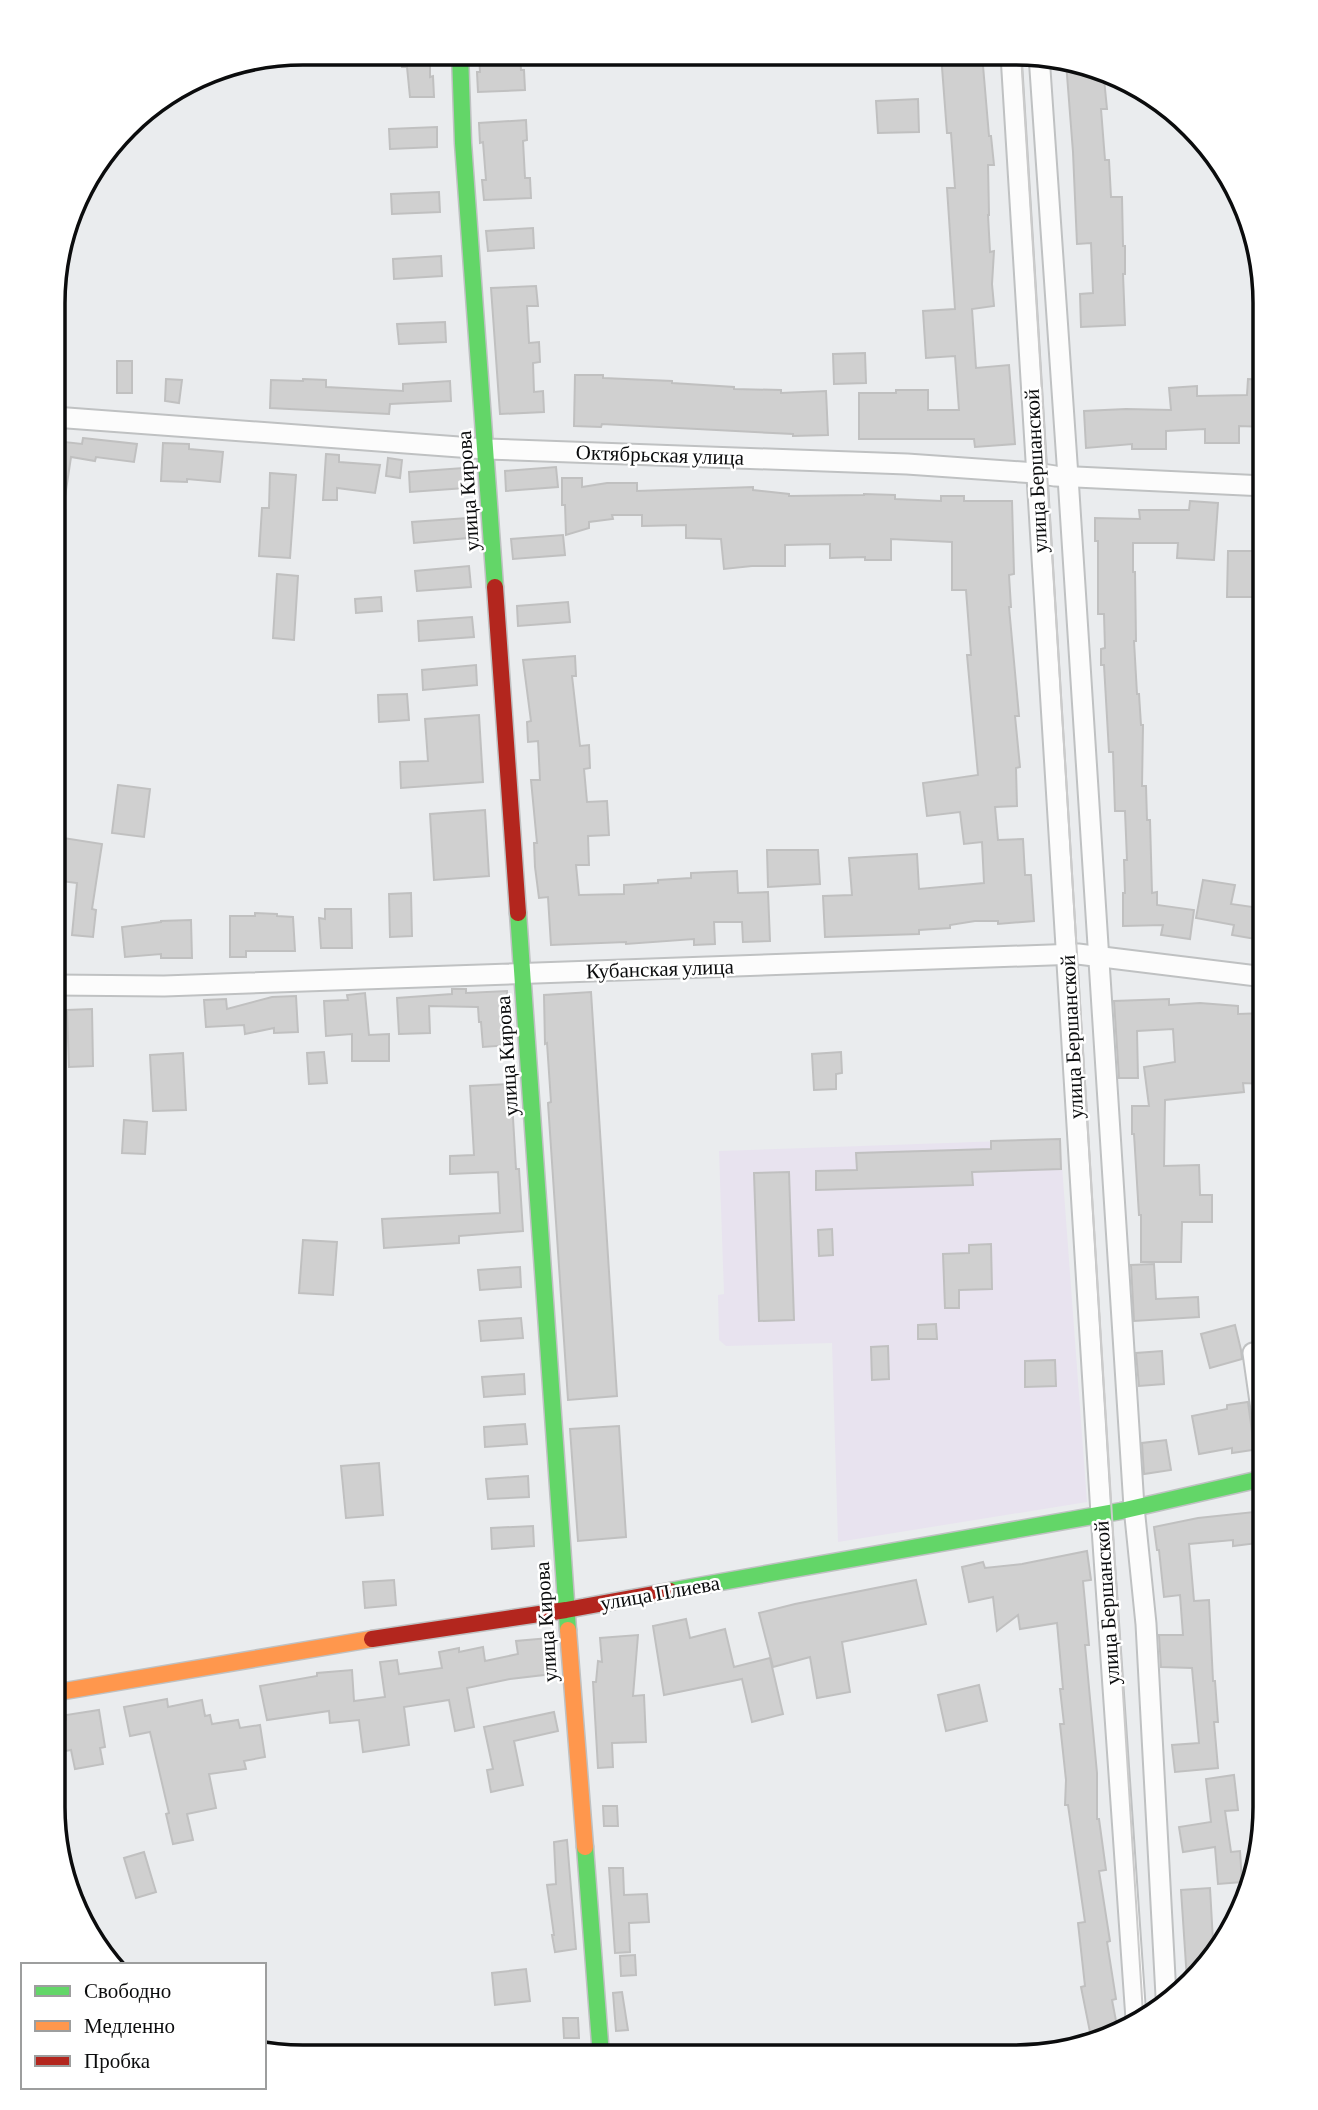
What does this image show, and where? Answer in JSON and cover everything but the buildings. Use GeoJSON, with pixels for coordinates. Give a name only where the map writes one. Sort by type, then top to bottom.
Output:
{"type":"FeatureCollection","features":[{"type":"Feature","properties":{"kind":"street","name":"улица Кирова"},"geometry":{"type":"LineString","coordinates":[[460,65],[464,156],[566,1610],[600,2045]]}},
{"type":"Feature","properties":{"kind":"street","name":"улица Бершанской"},"geometry":{"type":"LineString","coordinates":[[1012,65],[1101,1514],[1136,2012]]}},
{"type":"Feature","properties":{"kind":"street","name":"улица Бершанской"},"geometry":{"type":"LineString","coordinates":[[1040,67],[1133,1507],[1146,1624],[1166,1991]]}},
{"type":"Feature","properties":{"kind":"street","name":"Октябрьская улица"},"geometry":{"type":"LineString","coordinates":[[65,418],[486,449],[907,464],[1068,477],[1253,485]]}},
{"type":"Feature","properties":{"kind":"street","name":"Кубанская улица"},"geometry":{"type":"LineString","coordinates":[[65,985],[164,986],[1067,954],[1099,955],[1253,975]]}},
{"type":"Feature","properties":{"kind":"street","name":"улица Плиева"},"geometry":{"type":"LineString","coordinates":[[65,1691],[337,1644],[566,1610],[1101,1514],[1253,1481]]}},
{"type":"Feature","properties":{"kind":"shaded area"},"geometry":{"type":"Polygon","coordinates":[[[1060,1139],[1087,1502],[838,1542],[832,1343],[726,1346],[719,1340],[718,1295],[724,1294],[719,1151],[1060,1139]]]}},
{"type":"Feature","properties":{"kind":"tram line"},"geometry":{"type":"LineString","coordinates":[[1022,65],[1143,2008]]}},
{"type":"Feature","properties":{"kind":"traffic: fast"},"geometry":{"type":"LineString","coordinates":[[460,65],[463,143],[495,587]]}},
{"type":"Feature","properties":{"kind":"traffic: fast"},"geometry":{"type":"LineString","coordinates":[[518,913],[568,1630]]}},
{"type":"Feature","properties":{"kind":"traffic: fast"},"geometry":{"type":"LineString","coordinates":[[670,1591],[1121,1511],[1253,1481]]}},
{"type":"Feature","properties":{"kind":"traffic: fast"},"geometry":{"type":"LineString","coordinates":[[585,1847],[600,2045]]}},
{"type":"Feature","properties":{"kind":"traffic: slow"},"geometry":{"type":"LineString","coordinates":[[568,1630],[585,1847]]}},
{"type":"Feature","properties":{"kind":"traffic: slow"},"geometry":{"type":"LineString","coordinates":[[65,1691],[372,1639]]}},
{"type":"Feature","properties":{"kind":"traffic: jam"},"geometry":{"type":"LineString","coordinates":[[495,587],[518,913]]}},
{"type":"Feature","properties":{"kind":"traffic: jam"},"geometry":{"type":"LineString","coordinates":[[372,1639],[566,1610],[670,1591]]}}]}
